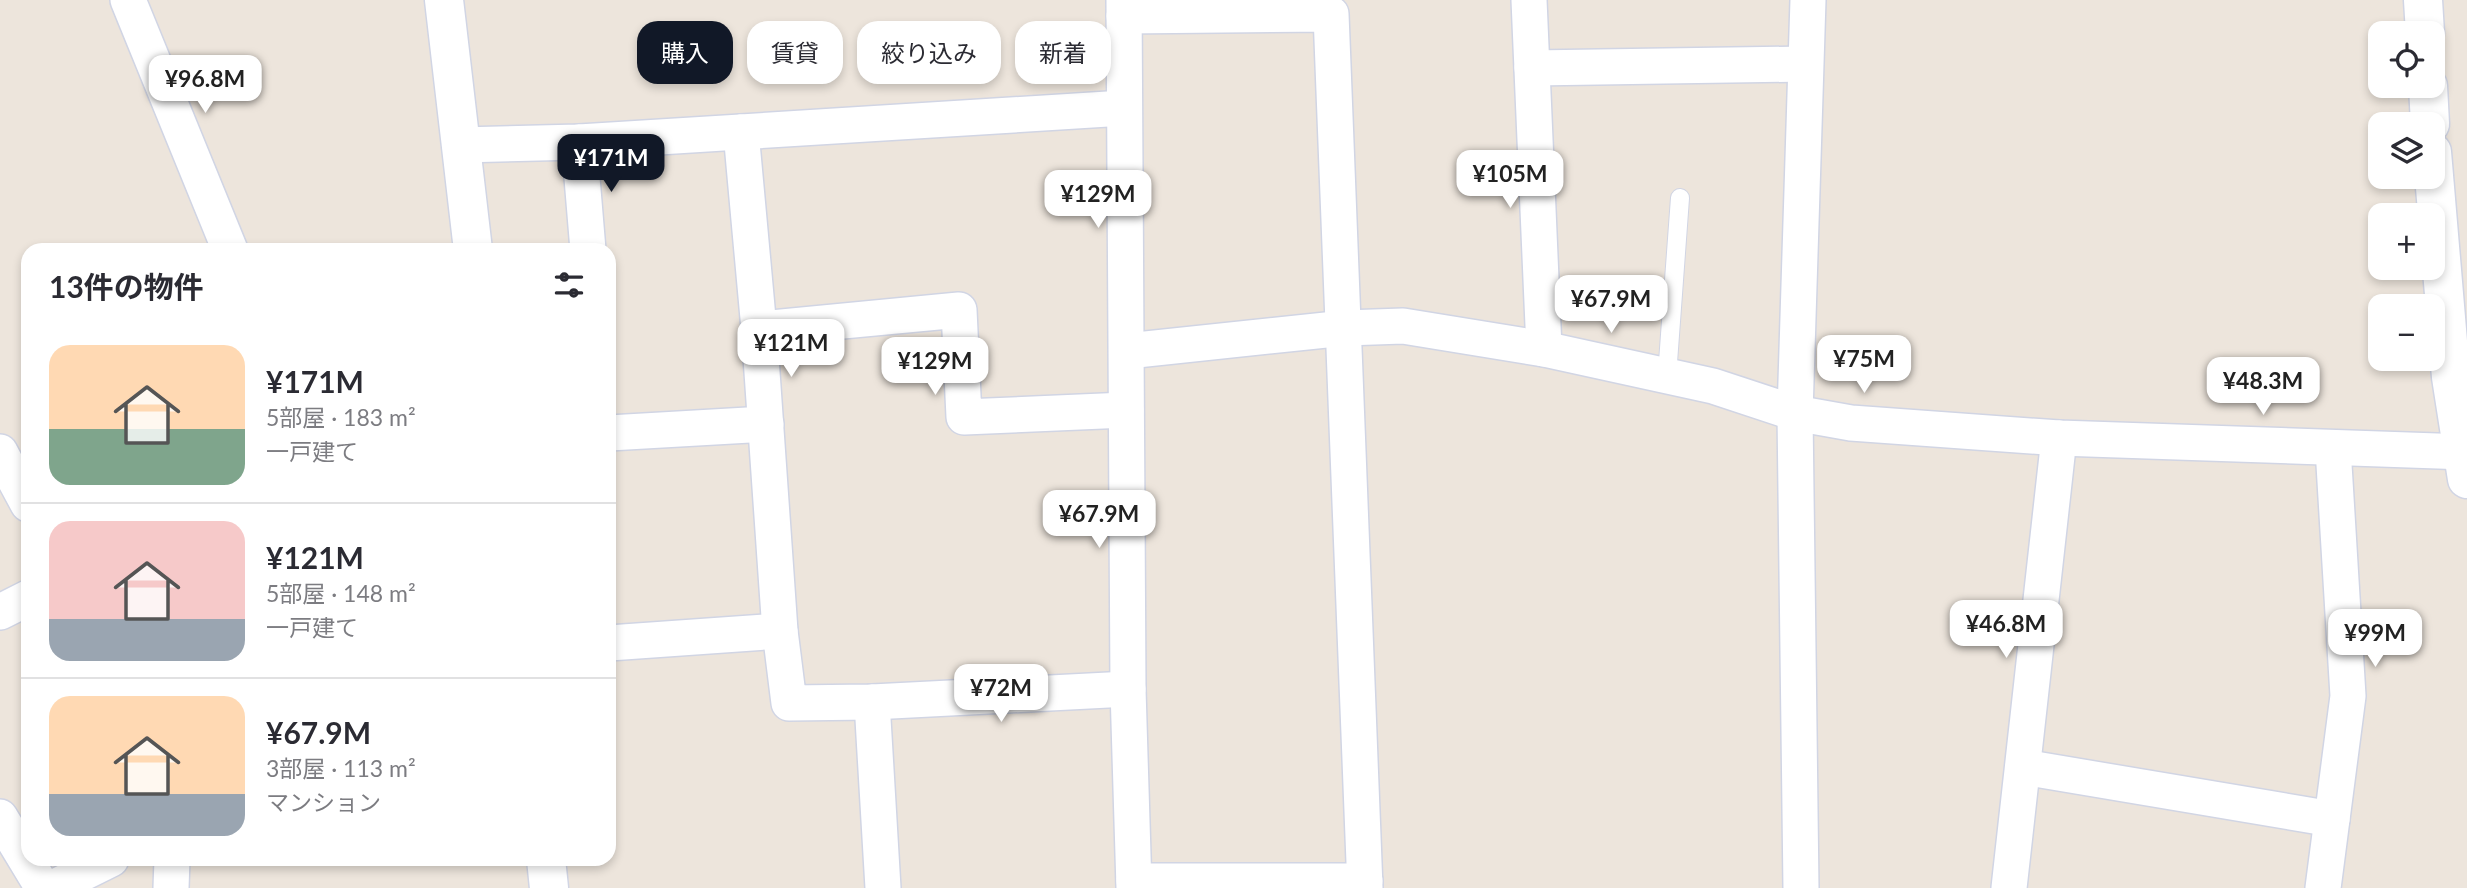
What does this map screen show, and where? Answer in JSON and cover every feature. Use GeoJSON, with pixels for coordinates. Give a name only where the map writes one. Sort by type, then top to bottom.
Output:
{"type":"FeatureCollection","features":[{"type":"Feature","properties":{"kind":"street"},"geometry":{"type":"LineString","coordinates":[[128,0],[227,243]]}},
{"type":"Feature","properties":{"kind":"street"},"geometry":{"type":"LineString","coordinates":[[444,0],[472,243]]}},
{"type":"Feature","properties":{"kind":"street"},"geometry":{"type":"LineString","coordinates":[[1530,0],[1544,349]]}},
{"type":"Feature","properties":{"kind":"street"},"geometry":{"type":"LineString","coordinates":[[1801,888],[1796,413],[1808,0]]}},
{"type":"Feature","properties":{"kind":"street"},"geometry":{"type":"LineString","coordinates":[[2424,0],[2425,21]]}},
{"type":"Feature","properties":{"kind":"street"},"geometry":{"type":"LineString","coordinates":[[1124,8],[1331,14],[1365,884],[1134,885],[1128,689],[1124,8]]}},
{"type":"Feature","properties":{"kind":"street"},"geometry":{"type":"LineString","coordinates":[[1532,68],[1805,64]]}},
{"type":"Feature","properties":{"kind":"street"},"geometry":{"type":"LineString","coordinates":[[460,145],[579,142],[1124,108]]}},
{"type":"Feature","properties":{"kind":"street"},"geometry":{"type":"LineString","coordinates":[[741,132],[759,328],[780,631],[789,704],[1128,689]]}},
{"type":"Feature","properties":{"kind":"street"},"geometry":{"type":"LineString","coordinates":[[579,142],[587,243]]}},
{"type":"Feature","properties":{"kind":"street"},"geometry":{"type":"LineString","coordinates":[[1127,351],[1345,328],[1403,326],[1544,349],[1713,386],[1796,413],[1852,422],[2059,438],[2333,448],[2466,461],[2451,377],[2435,189]]}},
{"type":"Feature","properties":{"kind":"street"},"geometry":{"type":"LineString","coordinates":[[759,328],[959,310],[964,417],[1126,410]]}},
{"type":"Feature","properties":{"kind":"street"},"geometry":{"type":"LineString","coordinates":[[616,433],[766,424]]}},
{"type":"Feature","properties":{"kind":"street"},"geometry":{"type":"LineString","coordinates":[[2009,888],[2059,438]]}},
{"type":"Feature","properties":{"kind":"street"},"geometry":{"type":"LineString","coordinates":[[2323,888],[2348,696],[2333,448]]}},
{"type":"Feature","properties":{"kind":"street"},"geometry":{"type":"LineString","coordinates":[[0,452],[21,491]]}},
{"type":"Feature","properties":{"kind":"street"},"geometry":{"type":"LineString","coordinates":[[0,612],[21,602]]}},
{"type":"Feature","properties":{"kind":"street"},"geometry":{"type":"LineString","coordinates":[[616,643],[780,631]]}},
{"type":"Feature","properties":{"kind":"street"},"geometry":{"type":"LineString","coordinates":[[872,702],[883,888]]}},
{"type":"Feature","properties":{"kind":"street"},"geometry":{"type":"LineString","coordinates":[[2023,767],[2332,819]]}},
{"type":"Feature","properties":{"kind":"street"},"geometry":{"type":"LineString","coordinates":[[0,817],[21,852]]}},
{"type":"Feature","properties":{"kind":"street"},"geometry":{"type":"LineString","coordinates":[[30,866],[43,888]]}},
{"type":"Feature","properties":{"kind":"street"},"geometry":{"type":"LineString","coordinates":[[53,888],[97,866]]}},
{"type":"Feature","properties":{"kind":"street"},"geometry":{"type":"LineString","coordinates":[[171,888],[172,866]]}},
{"type":"Feature","properties":{"kind":"street"},"geometry":{"type":"LineString","coordinates":[[547,866],[549,888]]}},
{"type":"Feature","properties":{"kind":"lane"},"geometry":{"type":"LineString","coordinates":[[1667,376],[1680,198]]}}]}
